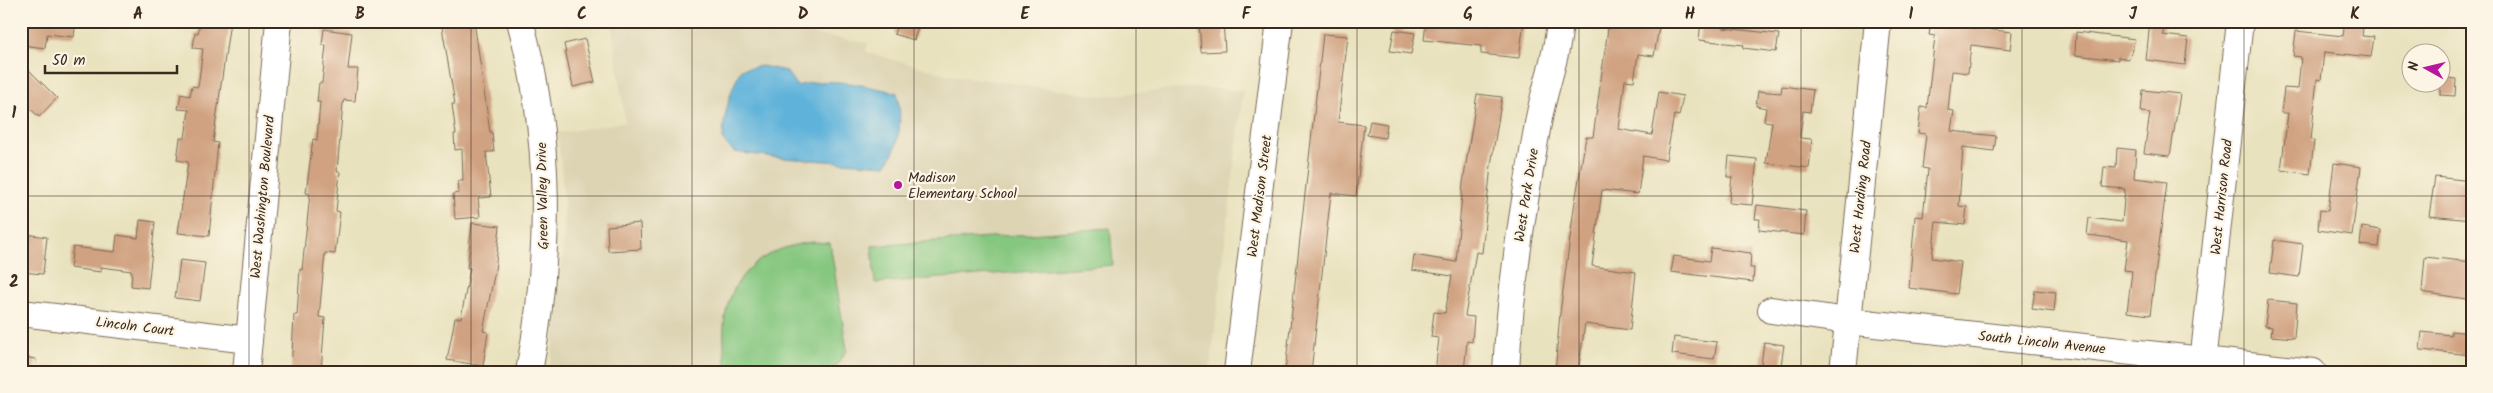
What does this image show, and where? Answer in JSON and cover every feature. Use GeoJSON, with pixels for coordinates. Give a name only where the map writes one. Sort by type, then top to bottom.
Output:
{"type":"FeatureCollection","features":[{"type":"Feature","properties":{"kind":"street","name":"West Washington Boulevard"},"geometry":{"type":"LineString","coordinates":[[246,372],[279,21]]}},
{"type":"Feature","properties":{"kind":"street","name":"Green Valley Drive"},"geometry":{"type":"LineString","coordinates":[[520,21],[535,88],[545,180],[544,250],[540,302],[529,372]]}},
{"type":"Feature","properties":{"kind":"street","name":"West Madison Street"},"geometry":{"type":"LineString","coordinates":[[1237,372],[1280,21]]}},
{"type":"Feature","properties":{"kind":"street","name":"West Park Drive"},"geometry":{"type":"LineString","coordinates":[[1506,372],[1514,276],[1525,195],[1539,115],[1560,21]]}},
{"type":"Feature","properties":{"kind":"street","name":"West Harding Road"},"geometry":{"type":"LineString","coordinates":[[1843,372],[1878,21]]}},
{"type":"Feature","properties":{"kind":"street","name":"West Harrison Road"},"geometry":{"type":"LineString","coordinates":[[2203,366],[2240,21]]}},
{"type":"Feature","properties":{"kind":"street","name":"South Lincoln Avenue"},"geometry":{"type":"LineString","coordinates":[[1771,310],[1848,322],[2203,366],[2313,372]]}},
{"type":"Feature","properties":{"kind":"street","name":"Lincoln Court"},"geometry":{"type":"LineString","coordinates":[[21,313],[249,340]]}},
{"type":"Feature","properties":{"kind":"shaded area","name":"Madison Elementary School"},"geometry":{"type":"Polygon","coordinates":[[[611,21],[731,21],[868,43],[866,52],[946,74],[1098,96],[1199,87],[1243,91],[1210,372],[549,372],[559,308],[564,239],[564,201],[558,133],[625,122],[611,21]]]}},
{"type":"Feature","properties":{"kind":"green space"},"geometry":{"type":"Polygon","coordinates":[[[1110,228],[1113,265],[875,283],[872,246],[1110,228]]]}},
{"type":"Feature","properties":{"kind":"green space"},"geometry":{"type":"Polygon","coordinates":[[[813,242],[830,243],[847,350],[832,372],[728,372],[724,347],[724,323],[729,302],[737,284],[750,268],[767,256],[788,247],[813,242]]]}},
{"type":"Feature","properties":{"kind":"water"},"geometry":{"type":"Polygon","coordinates":[[[762,66],[786,71],[797,86],[809,83],[834,82],[860,85],[897,93],[900,112],[899,130],[895,149],[886,165],[781,158],[734,152],[723,141],[724,122],[730,95],[741,69],[762,66]]]}},
{"type":"Feature","properties":{"kind":"building"},"geometry":{"type":"Polygon","coordinates":[[[21,21],[76,21],[74,37],[47,34],[45,48],[22,45],[23,31],[21,31],[21,21]]]}},
{"type":"Feature","properties":{"kind":"building"},"geometry":{"type":"Polygon","coordinates":[[[200,21],[230,21],[213,142],[218,143],[209,236],[178,233],[188,162],[177,160],[180,138],[185,138],[189,110],[178,109],[181,94],[190,96],[192,86],[198,87],[203,49],[193,48],[195,33],[198,33],[200,21]]]}},
{"type":"Feature","properties":{"kind":"building"},"geometry":{"type":"Polygon","coordinates":[[[441,21],[474,21],[494,152],[486,152],[491,197],[478,198],[480,217],[455,219],[453,194],[459,193],[458,181],[463,181],[462,149],[455,150],[454,134],[456,134],[452,104],[455,104],[441,21]]]}},
{"type":"Feature","properties":{"kind":"building"},"geometry":{"type":"Polygon","coordinates":[[[898,21],[920,21],[914,40],[894,34],[898,21]]]}},
{"type":"Feature","properties":{"kind":"building"},"geometry":{"type":"Polygon","coordinates":[[[1199,21],[1223,21],[1225,51],[1201,52],[1199,21]]]}},
{"type":"Feature","properties":{"kind":"building"},"geometry":{"type":"Polygon","coordinates":[[[1426,21],[1524,21],[1519,58],[1481,54],[1481,46],[1424,40],[1426,21]]]}},
{"type":"Feature","properties":{"kind":"building"},"geometry":{"type":"Polygon","coordinates":[[[1609,21],[1660,21],[1654,56],[1638,54],[1634,81],[1625,80],[1619,129],[1652,135],[1659,92],[1683,96],[1679,116],[1674,115],[1666,160],[1643,156],[1638,194],[1602,190],[1592,266],[1636,272],[1630,330],[1585,324],[1578,372],[1555,372],[1560,313],[1574,208],[1586,137],[1593,137],[1609,21]]]}},
{"type":"Feature","properties":{"kind":"building"},"geometry":{"type":"Polygon","coordinates":[[[1701,21],[1724,21],[1723,28],[1779,34],[1776,52],[1743,48],[1744,45],[1699,40],[1701,21]]]}},
{"type":"Feature","properties":{"kind":"building"},"geometry":{"type":"Polygon","coordinates":[[[1931,21],[1967,21],[1966,27],[2012,32],[2010,50],[1971,45],[1968,73],[1952,71],[1948,110],[1954,111],[1951,131],[1996,136],[1994,151],[1963,147],[1959,206],[1967,207],[1965,225],[1936,222],[1932,258],[1961,262],[1957,294],[1909,288],[1915,216],[1923,217],[1928,169],[1922,168],[1926,134],[1918,133],[1921,107],[1927,108],[1935,36],[1929,35],[1931,21]]]}},
{"type":"Feature","properties":{"kind":"building"},"geometry":{"type":"Polygon","coordinates":[[[2150,21],[2164,21],[2163,35],[2188,38],[2185,65],[2146,60],[2150,21]]]}},
{"type":"Feature","properties":{"kind":"building"},"geometry":{"type":"Polygon","coordinates":[[[2345,21],[2364,21],[2362,36],[2374,37],[2371,57],[2324,52],[2321,80],[2317,79],[2311,140],[2314,141],[2310,174],[2281,170],[2288,113],[2281,113],[2284,88],[2298,89],[2301,57],[2293,56],[2296,31],[2343,36],[2345,21]]]}},
{"type":"Feature","properties":{"kind":"building"},"geometry":{"type":"Polygon","coordinates":[[[324,29],[352,33],[348,69],[358,69],[355,101],[344,100],[343,104],[337,171],[340,172],[336,211],[340,212],[335,254],[325,253],[319,317],[325,318],[321,372],[291,372],[294,315],[297,315],[300,269],[302,270],[310,194],[306,193],[313,139],[317,140],[320,102],[317,102],[319,83],[322,83],[326,45],[322,45],[324,29]]]}},
{"type":"Feature","properties":{"kind":"building"},"geometry":{"type":"Polygon","coordinates":[[[1394,30],[1415,33],[1411,54],[1390,51],[1394,30]]]}},
{"type":"Feature","properties":{"kind":"building"},"geometry":{"type":"Polygon","coordinates":[[[2076,32],[2135,39],[2129,59],[2118,57],[2118,60],[2075,55],[2076,32]]]}},
{"type":"Feature","properties":{"kind":"building"},"geometry":{"type":"Polygon","coordinates":[[[1323,34],[1348,36],[1338,122],[1364,125],[1356,196],[1331,193],[1311,372],[1285,372],[1323,34]]]}},
{"type":"Feature","properties":{"kind":"building"},"geometry":{"type":"Polygon","coordinates":[[[585,39],[595,82],[573,87],[564,44],[585,39]]]}},
{"type":"Feature","properties":{"kind":"building"},"geometry":{"type":"Polygon","coordinates":[[[21,62],[57,98],[39,117],[21,100],[21,62]]]}},
{"type":"Feature","properties":{"kind":"building"},"geometry":{"type":"Polygon","coordinates":[[[2450,78],[2456,79],[2455,96],[2440,95],[2440,92],[2450,92],[2450,78]]]}},
{"type":"Feature","properties":{"kind":"building"},"geometry":{"type":"Polygon","coordinates":[[[1782,86],[1813,90],[1810,112],[1803,111],[1800,138],[1812,139],[1809,168],[1766,163],[1772,122],[1764,121],[1766,108],[1756,106],[1758,91],[1781,93],[1782,86]]]}},
{"type":"Feature","properties":{"kind":"building"},"geometry":{"type":"Polygon","coordinates":[[[2143,90],[2180,94],[2170,156],[2144,153],[2150,113],[2141,112],[2143,90]]]}},
{"type":"Feature","properties":{"kind":"building"},"geometry":{"type":"Polygon","coordinates":[[[1477,94],[1502,97],[1491,165],[1482,253],[1476,252],[1465,316],[1474,317],[1472,342],[1467,341],[1464,372],[1435,372],[1439,338],[1431,337],[1434,312],[1445,313],[1452,276],[1412,270],[1414,255],[1456,262],[1463,183],[1477,94]]]}},
{"type":"Feature","properties":{"kind":"building"},"geometry":{"type":"Polygon","coordinates":[[[1370,121],[1387,124],[1385,138],[1367,135],[1370,121]]]}},
{"type":"Feature","properties":{"kind":"building"},"geometry":{"type":"Polygon","coordinates":[[[2117,148],[2136,150],[2134,178],[2167,182],[2150,315],[2127,312],[2132,271],[2124,270],[2128,240],[2087,235],[2089,218],[2122,222],[2125,189],[2102,187],[2104,167],[2116,168],[2117,148]]]}},
{"type":"Feature","properties":{"kind":"building"},"geometry":{"type":"Polygon","coordinates":[[[1729,156],[1757,159],[1752,205],[1729,203],[1732,177],[1727,177],[1729,156]]]}},
{"type":"Feature","properties":{"kind":"building"},"geometry":{"type":"Polygon","coordinates":[[[2334,163],[2361,167],[2352,235],[2318,230],[2320,210],[2328,211],[2334,163]]]}},
{"type":"Feature","properties":{"kind":"building"},"geometry":{"type":"Polygon","coordinates":[[[2435,177],[2472,181],[2472,220],[2429,216],[2435,177]]]}},
{"type":"Feature","properties":{"kind":"building"},"geometry":{"type":"Polygon","coordinates":[[[1757,205],[1806,211],[1804,235],[1759,230],[1760,219],[1755,219],[1757,205]]]}},
{"type":"Feature","properties":{"kind":"building"},"geometry":{"type":"Polygon","coordinates":[[[140,220],[155,222],[148,288],[131,286],[132,271],[101,267],[101,272],[70,268],[73,247],[115,252],[117,235],[138,238],[140,220]]]}},
{"type":"Feature","properties":{"kind":"building"},"geometry":{"type":"Polygon","coordinates":[[[472,223],[500,226],[495,271],[483,331],[488,332],[483,366],[447,360],[455,318],[461,318],[470,268],[467,268],[472,223]]]}},
{"type":"Feature","properties":{"kind":"building"},"geometry":{"type":"Polygon","coordinates":[[[640,223],[641,249],[608,251],[607,226],[640,223]]]}},
{"type":"Feature","properties":{"kind":"building"},"geometry":{"type":"Polygon","coordinates":[[[2362,227],[2381,230],[2379,247],[2360,245],[2362,227]]]}},
{"type":"Feature","properties":{"kind":"building"},"geometry":{"type":"Polygon","coordinates":[[[26,234],[47,237],[43,274],[21,272],[26,234]]]}},
{"type":"Feature","properties":{"kind":"building"},"geometry":{"type":"Polygon","coordinates":[[[2274,240],[2303,244],[2299,277],[2270,273],[2274,240]]]}},
{"type":"Feature","properties":{"kind":"building"},"geometry":{"type":"Polygon","coordinates":[[[1711,248],[1751,253],[1750,268],[1754,268],[1753,282],[1671,272],[1674,256],[1709,261],[1711,248]]]}},
{"type":"Feature","properties":{"kind":"building"},"geometry":{"type":"Polygon","coordinates":[[[2425,257],[2472,262],[2472,300],[2422,292],[2425,257]]]}},
{"type":"Feature","properties":{"kind":"building"},"geometry":{"type":"Polygon","coordinates":[[[180,260],[205,263],[200,301],[175,298],[180,260]]]}},
{"type":"Feature","properties":{"kind":"building"},"geometry":{"type":"Polygon","coordinates":[[[2035,290],[2056,292],[2054,312],[2032,309],[2035,290]]]}},
{"type":"Feature","properties":{"kind":"building"},"geometry":{"type":"Polygon","coordinates":[[[2268,300],[2297,303],[2294,338],[2271,336],[2272,327],[2265,326],[2268,300]]]}},
{"type":"Feature","properties":{"kind":"building"},"geometry":{"type":"Polygon","coordinates":[[[2451,331],[2472,333],[2472,355],[2420,350],[2422,332],[2451,335],[2451,331]]]}},
{"type":"Feature","properties":{"kind":"building"},"geometry":{"type":"Polygon","coordinates":[[[1674,337],[1717,342],[1714,359],[1672,354],[1674,337]]]}},
{"type":"Feature","properties":{"kind":"building"},"geometry":{"type":"Polygon","coordinates":[[[1764,342],[1784,345],[1780,372],[1760,372],[1764,342]]]}},
{"type":"Feature","properties":{"kind":"building"},"geometry":{"type":"Polygon","coordinates":[[[21,357],[36,359],[35,372],[21,372],[21,357]]]}},
{"type":"Feature","properties":{"kind":"place","name":"Madison Elementary School"},"geometry":{"type":"Point","coordinates":[898,185]}}]}
